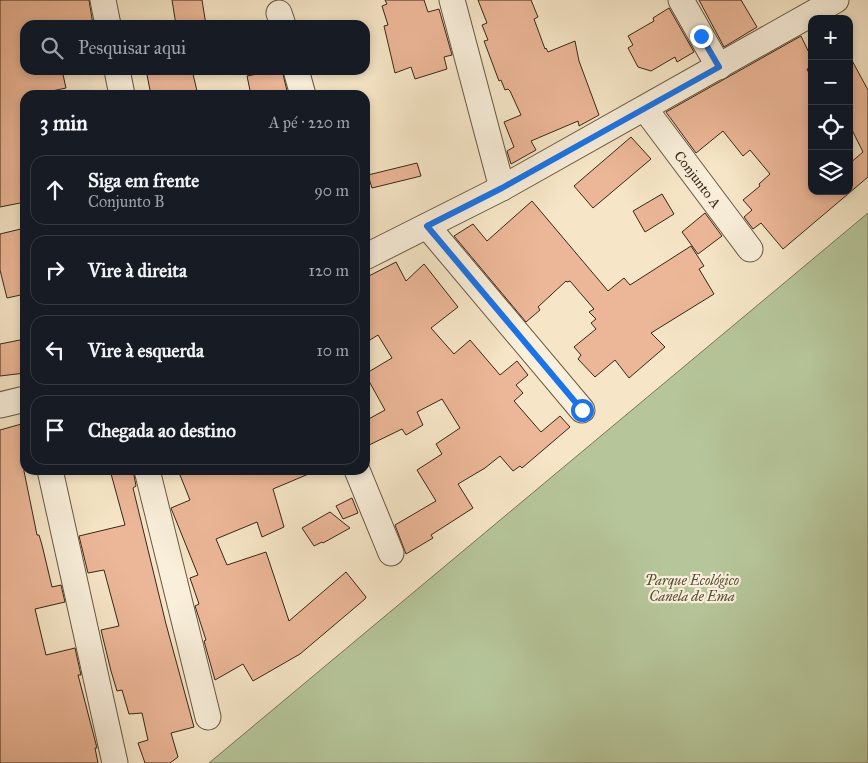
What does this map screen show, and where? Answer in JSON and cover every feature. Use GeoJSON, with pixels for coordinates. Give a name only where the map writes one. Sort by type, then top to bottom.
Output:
{"type":"FeatureCollection","features":[{"type":"Feature","properties":{"kind":"street"},"geometry":{"type":"LineString","coordinates":[[103,0],[107,20]]}},
{"type":"Feature","properties":{"kind":"street"},"geometry":{"type":"LineString","coordinates":[[452,0],[502,188]]}},
{"type":"Feature","properties":{"kind":"street"},"geometry":{"type":"LineString","coordinates":[[681,0],[719,67]]}},
{"type":"Feature","properties":{"kind":"street"},"geometry":{"type":"LineString","coordinates":[[370,254],[502,188],[836,0]]}},
{"type":"Feature","properties":{"kind":"street"},"geometry":{"type":"LineString","coordinates":[[118,75],[121,90]]}},
{"type":"Feature","properties":{"kind":"street"},"geometry":{"type":"LineString","coordinates":[[297,75],[302,90]]}},
{"type":"Feature","properties":{"kind":"street","name":"Conjunto A"},"geometry":{"type":"LineString","coordinates":[[645,109],[750,249]]}},
{"type":"Feature","properties":{"kind":"street"},"geometry":{"type":"LineString","coordinates":[[427,226],[582,410]]}},
{"type":"Feature","properties":{"kind":"street"},"geometry":{"type":"LineString","coordinates":[[0,405],[20,400]]}},
{"type":"Feature","properties":{"kind":"street"},"geometry":{"type":"LineString","coordinates":[[51,475],[115,763]]}},
{"type":"Feature","properties":{"kind":"street"},"geometry":{"type":"LineString","coordinates":[[148,475],[208,717]]}},
{"type":"Feature","properties":{"kind":"street"},"geometry":{"type":"LineString","coordinates":[[359,475],[391,553]]}},
{"type":"Feature","properties":{"kind":"green space","name":"Parque Ecológico Canela de Ema"},"geometry":{"type":"Polygon","coordinates":[[[868,213],[868,763],[209,763],[868,213]]]}},
{"type":"Feature","properties":{"kind":"building"},"geometry":{"type":"Polygon","coordinates":[[[0,0],[89,0],[92,20],[20,20],[20,75],[63,75],[66,88],[57,90],[20,90],[20,203],[0,207],[0,0]]]}},
{"type":"Feature","properties":{"kind":"building"},"geometry":{"type":"Polygon","coordinates":[[[172,0],[202,0],[205,20],[175,20],[172,0]]]}},
{"type":"Feature","properties":{"kind":"building"},"geometry":{"type":"Polygon","coordinates":[[[385,0],[424,0],[428,12],[439,9],[452,55],[444,57],[447,69],[415,79],[411,67],[395,73],[384,26],[388,25],[382,6],[387,4],[385,0]]]}},
{"type":"Feature","properties":{"kind":"building"},"geometry":{"type":"Polygon","coordinates":[[[478,0],[531,0],[538,17],[534,19],[545,49],[548,52],[575,41],[579,61],[599,115],[579,126],[578,121],[531,141],[536,150],[511,164],[507,151],[514,147],[504,122],[521,115],[510,91],[508,89],[505,90],[501,80],[499,81],[484,41],[488,40],[482,25],[487,23],[478,0]]]}},
{"type":"Feature","properties":{"kind":"building"},"geometry":{"type":"Polygon","coordinates":[[[699,0],[741,0],[757,27],[724,47],[699,0]]]}},
{"type":"Feature","properties":{"kind":"building"},"geometry":{"type":"Polygon","coordinates":[[[669,8],[694,52],[677,62],[675,57],[651,71],[638,67],[628,48],[633,45],[628,36],[654,21],[653,18],[669,8]]]}},
{"type":"Feature","properties":{"kind":"building"},"geometry":{"type":"Polygon","coordinates":[[[801,36],[808,51],[808,195],[847,195],[783,249],[761,223],[753,229],[744,217],[752,210],[743,200],[760,186],[759,184],[770,174],[750,150],[743,156],[723,131],[696,153],[666,112],[801,36]]]}},
{"type":"Feature","properties":{"kind":"building"},"geometry":{"type":"Polygon","coordinates":[[[853,62],[868,90],[868,177],[853,190],[853,161],[863,152],[853,132],[853,62]]]}},
{"type":"Feature","properties":{"kind":"building"},"geometry":{"type":"Polygon","coordinates":[[[147,75],[193,75],[197,90],[150,90],[147,75]]]}},
{"type":"Feature","properties":{"kind":"building"},"geometry":{"type":"Polygon","coordinates":[[[283,75],[287,90],[250,90],[247,76],[283,75]]]}},
{"type":"Feature","properties":{"kind":"building"},"geometry":{"type":"Polygon","coordinates":[[[631,137],[651,159],[593,208],[574,186],[631,137]]]}},
{"type":"Feature","properties":{"kind":"building"},"geometry":{"type":"Polygon","coordinates":[[[417,163],[421,176],[372,188],[370,175],[417,163]]]}},
{"type":"Feature","properties":{"kind":"building"},"geometry":{"type":"Polygon","coordinates":[[[662,194],[674,214],[645,232],[633,211],[662,194]]]}},
{"type":"Feature","properties":{"kind":"building"},"geometry":{"type":"Polygon","coordinates":[[[532,201],[608,291],[624,278],[630,285],[691,246],[704,266],[699,269],[714,294],[651,333],[665,347],[629,378],[615,360],[595,377],[578,359],[581,355],[574,347],[596,329],[591,323],[596,319],[589,312],[594,309],[570,281],[566,281],[538,307],[540,310],[526,322],[454,236],[473,224],[487,241],[532,201]]]}},
{"type":"Feature","properties":{"kind":"building"},"geometry":{"type":"Polygon","coordinates":[[[705,213],[722,236],[698,254],[682,232],[705,213]]]}},
{"type":"Feature","properties":{"kind":"building"},"geometry":{"type":"Polygon","coordinates":[[[20,229],[20,295],[7,298],[0,270],[0,234],[20,229]]]}},
{"type":"Feature","properties":{"kind":"building"},"geometry":{"type":"Polygon","coordinates":[[[396,262],[406,281],[424,264],[458,307],[431,328],[454,354],[470,340],[500,375],[517,361],[528,375],[516,385],[523,393],[514,401],[541,432],[560,416],[570,427],[522,468],[520,466],[513,471],[500,456],[485,468],[458,484],[473,508],[431,535],[433,538],[406,554],[395,525],[436,501],[417,470],[442,454],[436,444],[460,428],[442,399],[417,412],[423,425],[406,435],[402,429],[370,445],[370,418],[385,410],[370,383],[370,371],[392,358],[378,335],[370,340],[370,275],[396,262]]]}},
{"type":"Feature","properties":{"kind":"building"},"geometry":{"type":"Polygon","coordinates":[[[20,340],[20,374],[0,376],[0,344],[20,340]]]}},
{"type":"Feature","properties":{"kind":"building"},"geometry":{"type":"Polygon","coordinates":[[[20,424],[20,475],[25,475],[37,535],[39,535],[42,545],[52,587],[61,585],[65,602],[35,609],[46,655],[75,648],[81,675],[78,675],[97,748],[95,748],[98,763],[0,763],[0,430],[20,424]]]}},
{"type":"Feature","properties":{"kind":"building"},"geometry":{"type":"Polygon","coordinates":[[[111,475],[134,475],[136,486],[133,488],[166,624],[194,727],[171,733],[178,757],[170,763],[145,763],[138,743],[148,740],[142,713],[129,714],[122,690],[117,691],[101,630],[119,626],[104,570],[88,573],[79,536],[125,525],[111,475]]]}},
{"type":"Feature","properties":{"kind":"building"},"geometry":{"type":"Polygon","coordinates":[[[180,475],[306,475],[273,489],[284,527],[262,537],[257,522],[216,539],[227,565],[266,552],[289,621],[346,572],[366,597],[365,599],[300,654],[253,681],[243,664],[215,680],[204,641],[206,640],[195,606],[199,604],[190,578],[198,575],[171,508],[190,500],[180,475]]]}},
{"type":"Feature","properties":{"kind":"building"},"geometry":{"type":"Polygon","coordinates":[[[352,498],[358,513],[343,519],[336,506],[352,498]]]}},
{"type":"Feature","properties":{"kind":"building"},"geometry":{"type":"Polygon","coordinates":[[[330,512],[350,528],[314,546],[302,528],[330,512]]]}},
{"type":"Feature","properties":{"kind":"route"},"geometry":{"type":"LineString","coordinates":[[582,410],[427,226],[502,188],[719,67],[701,36]]}}]}
